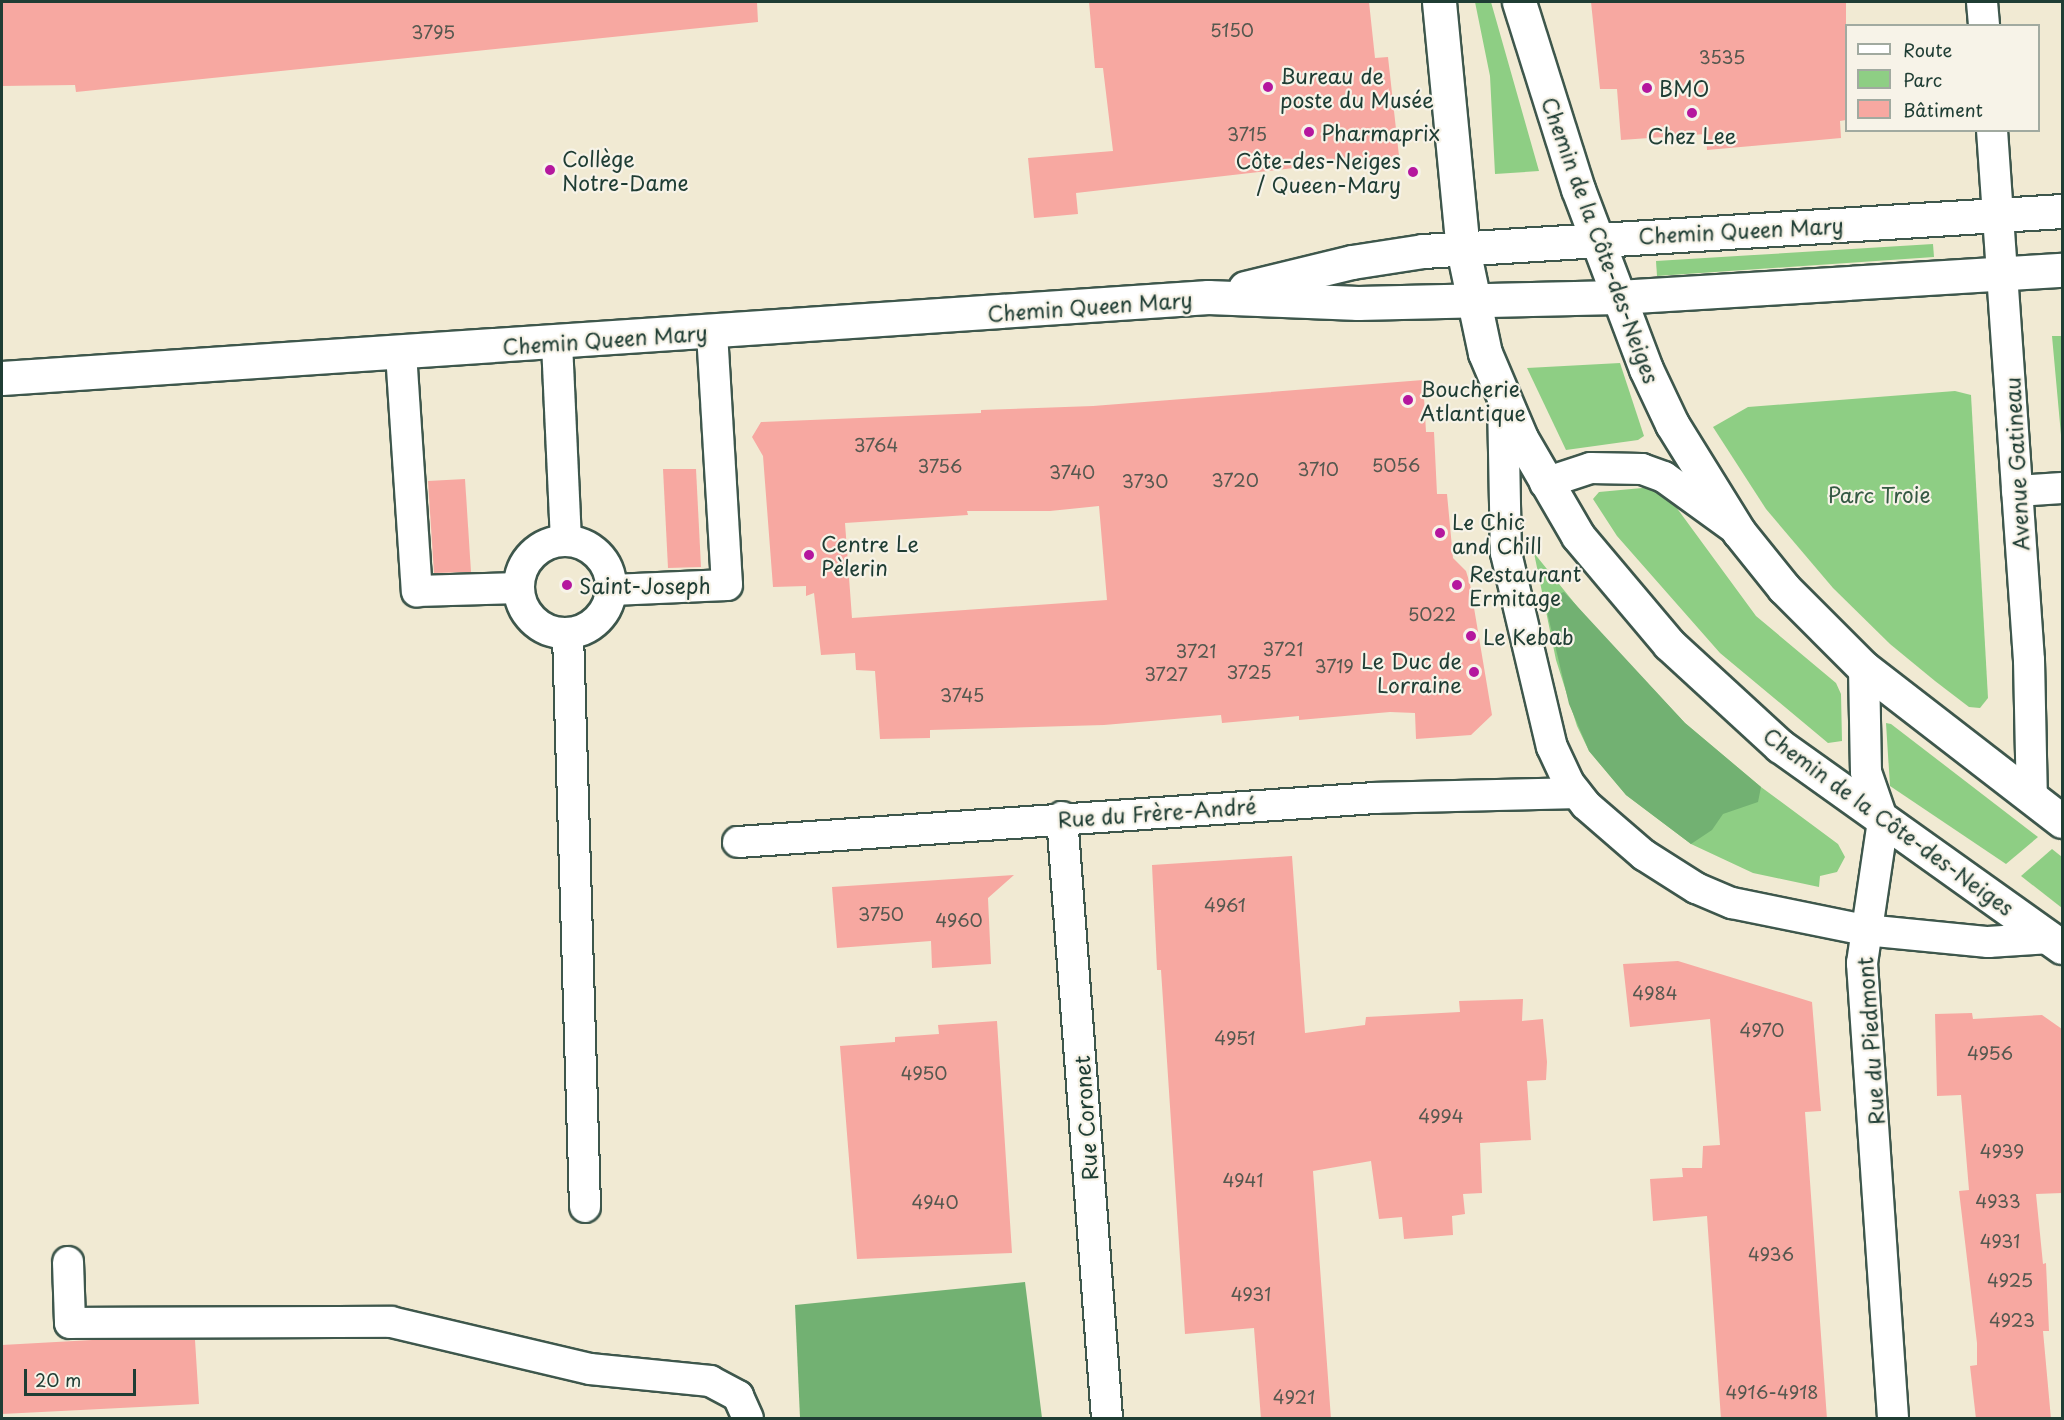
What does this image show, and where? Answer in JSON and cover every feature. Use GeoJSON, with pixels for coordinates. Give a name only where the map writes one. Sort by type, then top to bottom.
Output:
{"type":"FeatureCollection","features":[{"type":"Feature","properties":{"kind":"street","name":"Chemin de la Côte-des-Neiges"},"geometry":{"type":"LineString","coordinates":[[1438,2],[1463,249],[1472,300],[1485,353],[1503,400],[1545,483],[1602,569],[1706,682],[1780,746],[2056,942]]}},
{"type":"Feature","properties":{"kind":"street","name":"Chemin de la Côte-des-Neiges"},"geometry":{"type":"LineString","coordinates":[[1519,2],[1596,238],[1618,297],[1672,424],[1739,532],[1784,588],[1864,668],[2062,821]]}},
{"type":"Feature","properties":{"kind":"street"},"geometry":{"type":"LineString","coordinates":[[1982,2],[1984,24]]}},
{"type":"Feature","properties":{"kind":"street","name":"Avenue Gatineau"},"geometry":{"type":"LineString","coordinates":[[1992,132],[2029,660],[2032,799]]}},
{"type":"Feature","properties":{"kind":"street","name":"Chemin Queen Mary"},"geometry":{"type":"LineString","coordinates":[[1208,297],[1352,262],[1463,249],[1596,238],[2062,211]]}},
{"type":"Feature","properties":{"kind":"street","name":"Chemin Queen Mary"},"geometry":{"type":"LineString","coordinates":[[2,378],[557,343],[1208,297],[1358,303],[1618,297],[2062,270]]}},
{"type":"Feature","properties":{"kind":"street"},"geometry":{"type":"LineString","coordinates":[[612,590],[726,585],[712,332]]}},
{"type":"Feature","properties":{"kind":"street"},"geometry":{"type":"LineString","coordinates":[[557,343],[566,540]]}},
{"type":"Feature","properties":{"kind":"street"},"geometry":{"type":"LineString","coordinates":[[401,352],[417,591],[519,588]]}},
{"type":"Feature","properties":{"kind":"street","name":"Chemin de la Côte-des-Neiges"},"geometry":{"type":"LineString","coordinates":[[1503,400],[1506,553],[1542,712],[1562,770],[1576,793],[1623,840],[1696,888],[1757,910],[1864,930],[1988,942],[2056,942]]}},
{"type":"Feature","properties":{"kind":"street","name":"Chemin de la Côte-des-Neiges"},"geometry":{"type":"LineString","coordinates":[[1545,483],[1591,468],[1642,469],[1664,477],[1739,532]]}},
{"type":"Feature","properties":{"kind":"street"},"geometry":{"type":"LineString","coordinates":[[2017,491],[2062,488]]}},
{"type":"Feature","properties":{"kind":"street"},"geometry":{"type":"LineString","coordinates":[[566,540],[594,550],[611,575],[612,590],[609,603],[598,620],[581,631],[568,634],[553,632],[528,616],[519,588],[527,559],[551,542],[566,540]]}},
{"type":"Feature","properties":{"kind":"street"},"geometry":{"type":"LineString","coordinates":[[568,634],[585,1207]]}},
{"type":"Feature","properties":{"kind":"street","name":"Rue du Piedmont"},"geometry":{"type":"LineString","coordinates":[[1864,668],[1866,772],[1883,821],[1864,930],[1862,963],[1893,1419]]}},
{"type":"Feature","properties":{"kind":"street","name":"Rue du Frère-André"},"geometry":{"type":"LineString","coordinates":[[738,842],[1062,818],[1404,797],[1576,793]]}},
{"type":"Feature","properties":{"kind":"street","name":"Rue Coronet"},"geometry":{"type":"LineString","coordinates":[[1062,818],[1107,1419]]}},
{"type":"Feature","properties":{"kind":"street"},"geometry":{"type":"LineString","coordinates":[[68,1262],[70,1323],[391,1322],[590,1369],[711,1382],[738,1396],[747,1419]]}},
{"type":"Feature","properties":{"kind":"green space"},"geometry":{"type":"Polygon","coordinates":[[[1475,2],[1491,2],[1539,171],[1495,174],[1490,76],[1475,2]]]}},
{"type":"Feature","properties":{"kind":"green space"},"geometry":{"type":"Polygon","coordinates":[[[1933,244],[1934,257],[1657,276],[1656,261],[1933,244]]]}},
{"type":"Feature","properties":{"kind":"green space"},"geometry":{"type":"Polygon","coordinates":[[[2052,336],[2062,336],[2062,446],[2052,336]]]}},
{"type":"Feature","properties":{"kind":"green space"},"geometry":{"type":"Polygon","coordinates":[[[1620,363],[1644,436],[1638,440],[1566,450],[1527,368],[1620,363]]]}},
{"type":"Feature","properties":{"kind":"green space","name":"Parc Troie"},"geometry":{"type":"Polygon","coordinates":[[[1955,391],[1971,395],[1988,698],[1980,708],[1969,707],[1935,681],[1890,644],[1833,588],[1766,509],[1713,427],[1748,407],[1955,391]]]}},
{"type":"Feature","properties":{"kind":"green space"},"geometry":{"type":"Polygon","coordinates":[[[1653,487],[1668,496],[1756,616],[1836,683],[1841,694],[1842,741],[1828,743],[1720,653],[1617,536],[1593,499],[1599,492],[1653,487]]]}},
{"type":"Feature","properties":{"kind":"green space"},"geometry":{"type":"Polygon","coordinates":[[[1534,553],[1589,621],[1685,723],[1761,787],[1838,844],[1845,857],[1837,872],[1820,876],[1819,887],[1753,873],[1691,844],[1626,795],[1589,751],[1577,726],[1556,660],[1534,553]]]}},
{"type":"Feature","properties":{"kind":"green space"},"geometry":{"type":"Polygon","coordinates":[[[1564,592],[1685,723],[1761,787],[1758,802],[1723,814],[1712,830],[1691,844],[1626,795],[1589,751],[1569,704],[1544,599],[1564,592]]]}},
{"type":"Feature","properties":{"kind":"green space"},"geometry":{"type":"Polygon","coordinates":[[[1886,723],[1891,724],[2038,837],[2006,864],[1890,786],[1886,723]]]}},
{"type":"Feature","properties":{"kind":"green space"},"geometry":{"type":"Polygon","coordinates":[[[2052,849],[2062,857],[2062,908],[2021,876],[2052,849]]]}},
{"type":"Feature","properties":{"kind":"green space"},"geometry":{"type":"Polygon","coordinates":[[[1025,1282],[1042,1418],[800,1418],[795,1305],[1025,1282]]]}},
{"type":"Feature","properties":{"kind":"building"},"geometry":{"type":"Polygon","coordinates":[[[2,2],[757,2],[758,22],[76,92],[75,85],[2,86],[2,2]]]}},
{"type":"Feature","properties":{"kind":"building"},"geometry":{"type":"Polygon","coordinates":[[[1089,2],[1369,2],[1375,58],[1388,57],[1399,156],[1076,193],[1078,214],[1034,218],[1028,158],[1113,151],[1103,68],[1095,68],[1089,2]]]}},
{"type":"Feature","properties":{"kind":"building"},"geometry":{"type":"Polygon","coordinates":[[[1591,2],[1846,2],[1845,120],[1840,121],[1841,138],[1707,150],[1706,134],[1621,140],[1617,89],[1600,89],[1591,2]]]}},
{"type":"Feature","properties":{"kind":"building"},"geometry":{"type":"Polygon","coordinates":[[[1423,380],[1426,432],[1434,432],[1437,494],[1447,494],[1453,558],[1466,571],[1470,584],[1492,715],[1471,735],[1416,739],[1415,713],[1390,712],[1299,720],[1299,716],[1222,723],[1221,715],[1104,725],[930,730],[930,738],[880,739],[875,671],[856,670],[855,653],[821,655],[814,593],[806,596],[806,586],[773,587],[763,456],[752,437],[761,422],[1093,406],[1423,380]],[[1099,506],[1050,511],[967,511],[968,515],[845,523],[852,618],[1107,600],[1099,506]]]}},
{"type":"Feature","properties":{"kind":"building"},"geometry":{"type":"Polygon","coordinates":[[[663,469],[696,469],[701,567],[668,568],[663,469]]]}},
{"type":"Feature","properties":{"kind":"building"},"geometry":{"type":"Polygon","coordinates":[[[465,479],[471,572],[434,573],[428,481],[465,479]]]}},
{"type":"Feature","properties":{"kind":"building"},"geometry":{"type":"Polygon","coordinates":[[[1292,856],[1305,1033],[1365,1025],[1366,1017],[1460,1012],[1459,1001],[1523,999],[1522,1021],[1543,1019],[1547,1062],[1546,1080],[1527,1081],[1531,1140],[1480,1143],[1482,1193],[1463,1194],[1465,1214],[1452,1216],[1453,1235],[1404,1239],[1402,1217],[1379,1219],[1371,1161],[1313,1171],[1331,1419],[1261,1419],[1254,1328],[1185,1334],[1161,970],[1157,970],[1152,865],[1292,856]]]}},
{"type":"Feature","properties":{"kind":"building"},"geometry":{"type":"Polygon","coordinates":[[[1014,875],[988,898],[991,964],[932,968],[931,941],[837,948],[832,887],[1014,875]]]}},
{"type":"Feature","properties":{"kind":"building"},"geometry":{"type":"Polygon","coordinates":[[[1678,961],[1812,1002],[1821,1111],[1805,1112],[1827,1419],[1721,1419],[1707,1216],[1653,1221],[1650,1179],[1683,1177],[1682,1168],[1702,1168],[1703,1146],[1720,1145],[1710,1019],[1630,1027],[1623,964],[1678,961]]]}},
{"type":"Feature","properties":{"kind":"building"},"geometry":{"type":"Polygon","coordinates":[[[1972,1013],[1973,1019],[2042,1015],[2062,1029],[2062,1193],[2036,1194],[2043,1264],[2046,1263],[2049,1331],[2043,1331],[2051,1419],[1976,1419],[1970,1366],[1977,1365],[1977,1343],[1959,1191],[1969,1190],[1961,1095],[1937,1096],[1935,1014],[1972,1013]]]}},
{"type":"Feature","properties":{"kind":"building"},"geometry":{"type":"Polygon","coordinates":[[[997,1021],[1012,1253],[857,1259],[840,1046],[895,1042],[895,1037],[939,1034],[938,1025],[997,1021]]]}},
{"type":"Feature","properties":{"kind":"building"},"geometry":{"type":"Polygon","coordinates":[[[92,1340],[195,1340],[199,1404],[2,1414],[2,1345],[92,1340]]]}},
{"type":"Feature","properties":{"kind":"place","name":"Bureau de poste du Musée"},"geometry":{"type":"Point","coordinates":[1268,87]}},
{"type":"Feature","properties":{"kind":"place","name":"BMO"},"geometry":{"type":"Point","coordinates":[1647,88]}},
{"type":"Feature","properties":{"kind":"place","name":"Chez Lee"},"geometry":{"type":"Point","coordinates":[1692,113]}},
{"type":"Feature","properties":{"kind":"place","name":"Pharmaprix"},"geometry":{"type":"Point","coordinates":[1309,132]}},
{"type":"Feature","properties":{"kind":"place","name":"Collège Notre-Dame"},"geometry":{"type":"Point","coordinates":[550,170]}},
{"type":"Feature","properties":{"kind":"place","name":"Côte-des-Neiges / Queen-Mary"},"geometry":{"type":"Point","coordinates":[1413,172]}},
{"type":"Feature","properties":{"kind":"place","name":"Boucherie Atlantique"},"geometry":{"type":"Point","coordinates":[1408,400]}},
{"type":"Feature","properties":{"kind":"place","name":"Le Chic and Chill"},"geometry":{"type":"Point","coordinates":[1440,533]}},
{"type":"Feature","properties":{"kind":"place","name":"Centre Le Pèlerin"},"geometry":{"type":"Point","coordinates":[809,555]}},
{"type":"Feature","properties":{"kind":"place","name":"Saint-Joseph"},"geometry":{"type":"Point","coordinates":[567,585]}},
{"type":"Feature","properties":{"kind":"place","name":"Restaurant Ermitage"},"geometry":{"type":"Point","coordinates":[1457,585]}},
{"type":"Feature","properties":{"kind":"place","name":"Le Kebab"},"geometry":{"type":"Point","coordinates":[1471,636]}},
{"type":"Feature","properties":{"kind":"place","name":"Le Duc de Lorraine"},"geometry":{"type":"Point","coordinates":[1474,672]}}]}
